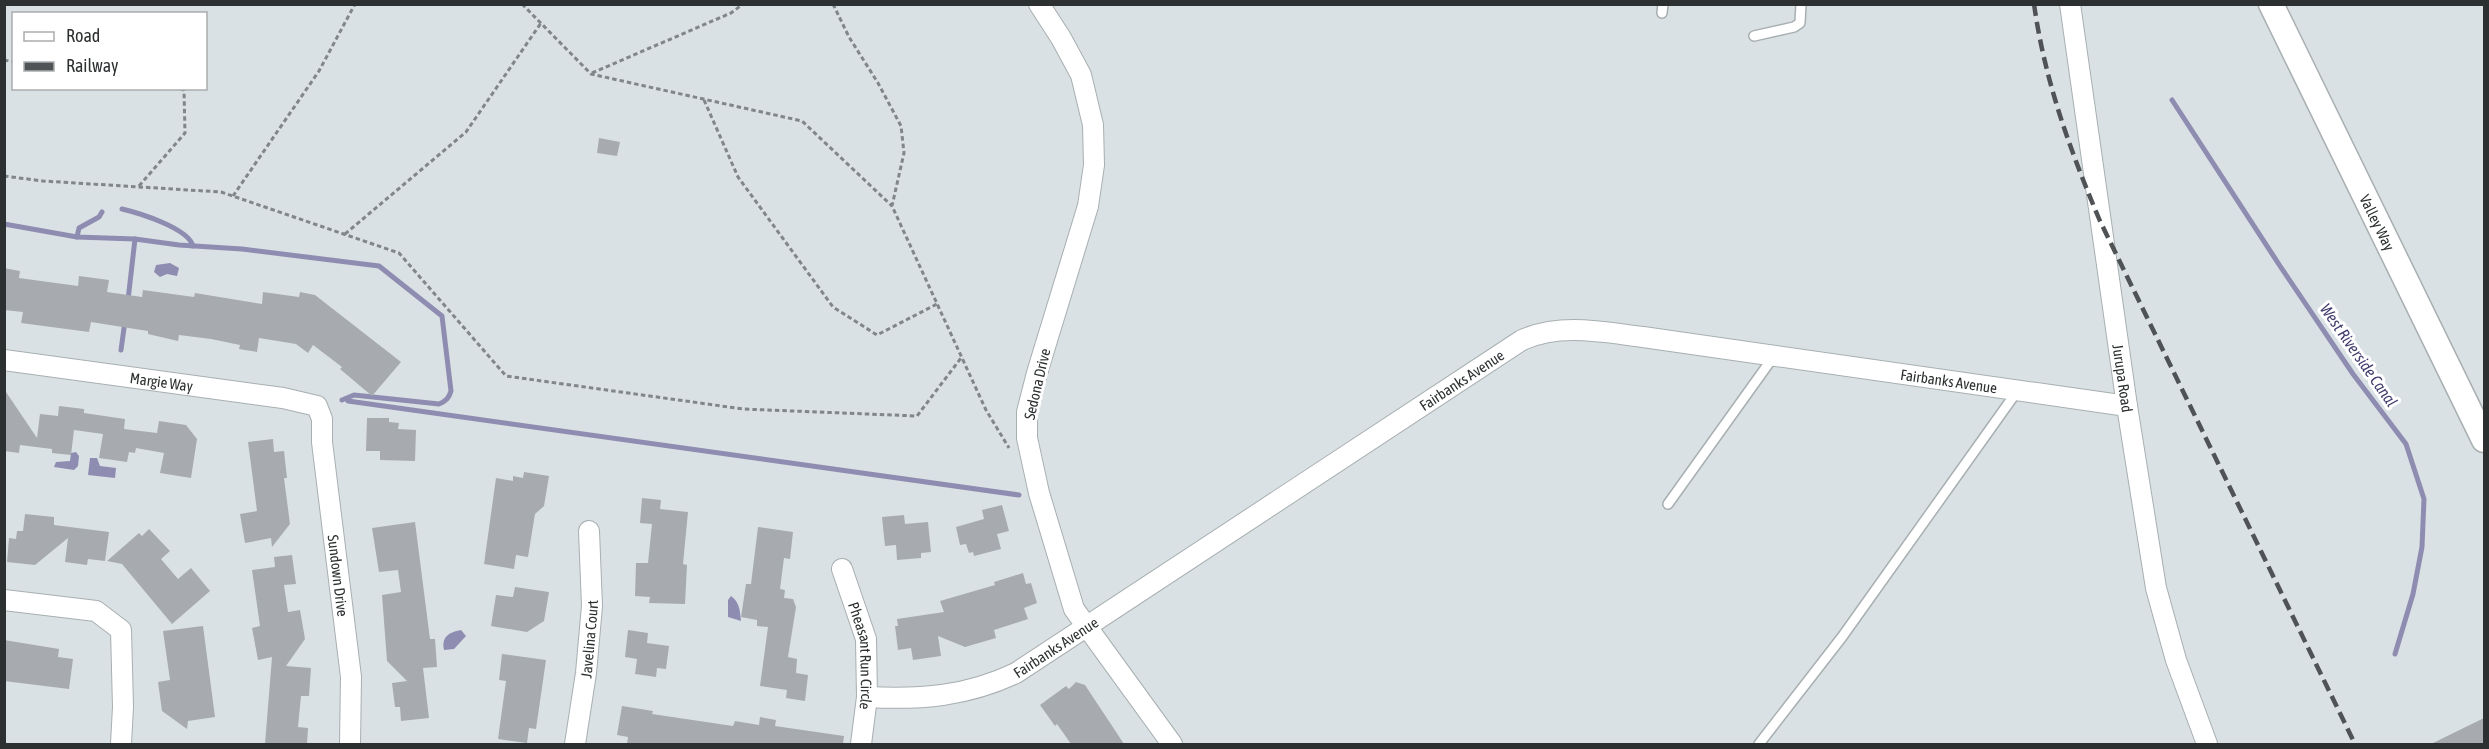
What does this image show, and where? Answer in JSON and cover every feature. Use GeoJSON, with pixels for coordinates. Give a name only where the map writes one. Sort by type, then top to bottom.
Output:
{"type":"FeatureCollection","features":[{"type":"Feature","properties":{"kind":"street","name":"Sedona Drive"},"geometry":{"type":"LineString","coordinates":[[1039,4],[1081,75],[1093,125],[1094,165],[1088,206],[1027,412],[1027,438],[1039,493],[1074,609],[1172,744]]}},
{"type":"Feature","properties":{"kind":"street","name":"Jurupa Road"},"geometry":{"type":"LineString","coordinates":[[2070,4],[2127,406],[2156,588],[2176,660],[2207,744]]}},
{"type":"Feature","properties":{"kind":"street","name":"Valley Way"},"geometry":{"type":"LineString","coordinates":[[2271,4],[2484,440]]}},
{"type":"Feature","properties":{"kind":"street","name":"Fairbanks Avenue"},"geometry":{"type":"LineString","coordinates":[[867,697],[928,698],[989,686],[1016,673],[1532,336],[1557,330],[1578,330],[1774,356],[2127,406]]}},
{"type":"Feature","properties":{"kind":"street","name":"Margie Way"},"geometry":{"type":"LineString","coordinates":[[4,360],[283,398],[317,406]]}},
{"type":"Feature","properties":{"kind":"street","name":"Sundown Drive"},"geometry":{"type":"LineString","coordinates":[[317,406],[322,419],[322,442],[351,678],[350,744]]}},
{"type":"Feature","properties":{"kind":"street","name":"Javelina Court"},"geometry":{"type":"LineString","coordinates":[[575,744],[586,673],[592,606],[589,531]]}},
{"type":"Feature","properties":{"kind":"street","name":"Pheasant Run Circle"},"geometry":{"type":"LineString","coordinates":[[842,570],[866,639],[867,697],[861,744]]}},
{"type":"Feature","properties":{"kind":"street"},"geometry":{"type":"LineString","coordinates":[[4,600],[96,611],[121,630],[123,706],[121,744]]}},
{"type":"Feature","properties":{"kind":"lane"},"geometry":{"type":"LineString","coordinates":[[1754,36],[1794,27],[1800,23],[1802,4]]}},
{"type":"Feature","properties":{"kind":"lane"},"geometry":{"type":"LineString","coordinates":[[1668,504],[1774,356]]}},
{"type":"Feature","properties":{"kind":"lane"},"geometry":{"type":"LineString","coordinates":[[1759,744],[1842,637],[2018,390]]}},
{"type":"Feature","properties":{"kind":"path"},"geometry":{"type":"LineString","coordinates":[[233,196],[319,71],[356,4]]}},
{"type":"Feature","properties":{"kind":"path"},"geometry":{"type":"LineString","coordinates":[[522,4],[591,74],[802,122],[892,206],[986,410],[1006,446],[1014,453]]}},
{"type":"Feature","properties":{"kind":"path"},"geometry":{"type":"LineString","coordinates":[[591,74],[731,13],[743,4]]}},
{"type":"Feature","properties":{"kind":"path"},"geometry":{"type":"LineString","coordinates":[[833,4],[849,37],[878,83],[901,126],[904,153],[892,206]]}},
{"type":"Feature","properties":{"kind":"path"},"geometry":{"type":"LineString","coordinates":[[345,234],[466,132],[541,24]]}},
{"type":"Feature","properties":{"kind":"path"},"geometry":{"type":"LineString","coordinates":[[138,187],[185,133],[184,90]]}},
{"type":"Feature","properties":{"kind":"path"},"geometry":{"type":"LineString","coordinates":[[704,100],[738,177],[833,307],[877,335],[937,304]]}},
{"type":"Feature","properties":{"kind":"path"},"geometry":{"type":"LineString","coordinates":[[4,176],[43,181],[221,192],[399,253],[506,376],[743,409],[917,416],[961,358]]}},
{"type":"Feature","properties":{"kind":"water"},"geometry":{"type":"Polygon","coordinates":[[[170,263],[179,268],[177,276],[167,274],[160,277],[154,272],[156,265],[170,263]]]}},
{"type":"Feature","properties":{"kind":"water"},"geometry":{"type":"Polygon","coordinates":[[[76,452],[79,456],[78,466],[74,470],[54,467],[56,462],[70,461],[71,453],[76,452]]]}},
{"type":"Feature","properties":{"kind":"water"},"geometry":{"type":"Polygon","coordinates":[[[90,458],[97,458],[100,466],[116,468],[115,478],[88,475],[90,458]]]}},
{"type":"Feature","properties":{"kind":"water"},"geometry":{"type":"Polygon","coordinates":[[[731,596],[738,604],[741,621],[728,617],[728,600],[731,596]]]}},
{"type":"Feature","properties":{"kind":"water"},"geometry":{"type":"Polygon","coordinates":[[[461,630],[466,636],[454,649],[444,650],[445,638],[461,630]]]}},
{"type":"Feature","properties":{"kind":"building"},"geometry":{"type":"Polygon","coordinates":[[[599,138],[620,142],[617,156],[597,153],[599,138]]]}},
{"type":"Feature","properties":{"kind":"building"},"geometry":{"type":"Polygon","coordinates":[[[4,268],[20,271],[19,278],[78,286],[79,276],[109,280],[107,292],[142,297],[143,290],[194,297],[195,293],[262,304],[263,292],[299,297],[300,292],[315,295],[401,362],[372,396],[340,369],[342,367],[313,345],[308,353],[296,344],[259,338],[257,352],[239,349],[240,345],[211,339],[179,335],[178,341],[148,334],[148,331],[91,322],[89,332],[21,323],[23,312],[4,310],[4,268]]]}},
{"type":"Feature","properties":{"kind":"building"},"geometry":{"type":"Polygon","coordinates":[[[4,389],[37,438],[40,414],[58,416],[59,406],[84,409],[84,413],[125,419],[124,429],[157,433],[159,421],[186,425],[197,439],[191,478],[160,473],[164,453],[136,448],[135,453],[129,452],[127,462],[99,458],[103,434],[74,430],[71,455],[52,453],[52,449],[20,445],[19,453],[4,451],[4,389]]]}},
{"type":"Feature","properties":{"kind":"building"},"geometry":{"type":"Polygon","coordinates":[[[367,418],[389,418],[389,422],[399,423],[398,429],[416,430],[415,461],[380,460],[380,451],[366,451],[367,418]]]}},
{"type":"Feature","properties":{"kind":"building"},"geometry":{"type":"Polygon","coordinates":[[[273,439],[274,452],[284,451],[287,478],[284,478],[290,524],[272,547],[271,538],[245,543],[240,514],[257,511],[248,442],[273,439]]]}},
{"type":"Feature","properties":{"kind":"building"},"geometry":{"type":"Polygon","coordinates":[[[524,472],[549,476],[544,506],[535,514],[528,557],[516,555],[514,569],[484,564],[496,478],[513,481],[513,476],[523,478],[524,472]]]}},
{"type":"Feature","properties":{"kind":"building"},"geometry":{"type":"Polygon","coordinates":[[[642,498],[661,500],[660,509],[688,512],[683,564],[687,565],[685,604],[649,603],[650,597],[635,596],[636,563],[648,563],[652,524],[640,523],[642,498]]]}},
{"type":"Feature","properties":{"kind":"building"},"geometry":{"type":"Polygon","coordinates":[[[1002,505],[1009,531],[997,534],[1001,549],[974,556],[973,552],[969,553],[966,544],[960,545],[956,527],[984,519],[982,510],[1002,505]]]}},
{"type":"Feature","properties":{"kind":"building"},"geometry":{"type":"Polygon","coordinates":[[[25,514],[54,517],[54,525],[109,532],[105,561],[88,559],[87,565],[65,562],[68,538],[35,565],[7,562],[9,538],[16,539],[17,531],[23,531],[25,514]]]}},
{"type":"Feature","properties":{"kind":"building"},"geometry":{"type":"Polygon","coordinates":[[[904,515],[905,524],[928,522],[931,552],[921,553],[921,558],[897,560],[896,545],[885,546],[882,517],[904,515]]]}},
{"type":"Feature","properties":{"kind":"building"},"geometry":{"type":"Polygon","coordinates":[[[415,522],[430,639],[435,639],[437,667],[423,668],[429,718],[401,721],[400,707],[395,707],[392,683],[407,681],[387,661],[382,595],[401,592],[398,570],[379,572],[372,528],[415,522]]]}},
{"type":"Feature","properties":{"kind":"building"},"geometry":{"type":"Polygon","coordinates":[[[758,527],[793,532],[790,559],[784,558],[780,589],[785,590],[784,598],[793,599],[796,607],[788,657],[797,659],[796,673],[808,675],[805,701],[786,698],[787,690],[760,686],[768,627],[757,626],[757,620],[741,617],[746,584],[751,584],[758,527]]]}},
{"type":"Feature","properties":{"kind":"building"},"geometry":{"type":"Polygon","coordinates":[[[149,529],[170,551],[161,559],[178,579],[191,568],[210,591],[172,624],[122,564],[107,561],[139,533],[142,536],[149,529]]]}},
{"type":"Feature","properties":{"kind":"building"},"geometry":{"type":"Polygon","coordinates":[[[292,555],[296,584],[284,585],[288,612],[300,610],[305,639],[286,666],[311,668],[309,696],[301,696],[298,727],[308,728],[307,744],[265,744],[272,657],[258,660],[252,628],[260,626],[252,570],[275,567],[274,557],[292,555]]]}},
{"type":"Feature","properties":{"kind":"building"},"geometry":{"type":"Polygon","coordinates":[[[1023,573],[1026,584],[1031,583],[1037,603],[1024,608],[1028,619],[994,630],[996,638],[965,647],[938,636],[941,656],[913,660],[911,648],[898,650],[895,626],[898,626],[897,619],[944,612],[940,601],[995,585],[994,582],[1023,573]]]}},
{"type":"Feature","properties":{"kind":"building"},"geometry":{"type":"Polygon","coordinates":[[[515,587],[549,592],[544,621],[527,632],[491,626],[496,595],[513,597],[515,587]]]}},
{"type":"Feature","properties":{"kind":"building"},"geometry":{"type":"Polygon","coordinates":[[[203,626],[215,717],[188,721],[187,729],[162,711],[158,682],[170,680],[163,631],[203,626]]]}},
{"type":"Feature","properties":{"kind":"building"},"geometry":{"type":"Polygon","coordinates":[[[628,630],[648,633],[647,643],[669,646],[666,669],[657,668],[656,677],[635,674],[637,659],[625,657],[628,630]]]}},
{"type":"Feature","properties":{"kind":"building"},"geometry":{"type":"Polygon","coordinates":[[[4,640],[59,649],[58,657],[73,659],[69,689],[4,681],[4,640]]]}},
{"type":"Feature","properties":{"kind":"building"},"geometry":{"type":"Polygon","coordinates":[[[502,654],[546,660],[536,729],[529,728],[527,743],[498,739],[506,681],[499,680],[502,654]]]}},
{"type":"Feature","properties":{"kind":"building"},"geometry":{"type":"Polygon","coordinates":[[[1076,682],[1085,685],[1124,744],[1071,744],[1057,724],[1055,726],[1040,705],[1066,686],[1069,689],[1076,682]]]}},
{"type":"Feature","properties":{"kind":"building"},"geometry":{"type":"Polygon","coordinates":[[[622,706],[653,711],[652,714],[733,726],[735,721],[759,725],[760,717],[776,720],[775,726],[844,736],[843,744],[627,744],[628,737],[617,735],[622,706]]]}},
{"type":"Feature","properties":{"kind":"building"},"geometry":{"type":"Polygon","coordinates":[[[2484,718],[2484,744],[2431,744],[2484,718]]]}},
{"type":"Feature","properties":{"kind":"waterway","name":"West Riverside Canal"},"geometry":{"type":"LineString","coordinates":[[2172,100],[2353,374],[2406,444],[2424,499],[2422,547],[2413,594],[2395,654]]}},
{"type":"Feature","properties":{"kind":"waterway"},"geometry":{"type":"LineString","coordinates":[[122,209],[173,227],[189,239],[193,246]]}},
{"type":"Feature","properties":{"kind":"waterway"},"geometry":{"type":"LineString","coordinates":[[77,237],[79,228],[99,217],[102,212]]}},
{"type":"Feature","properties":{"kind":"waterway"},"geometry":{"type":"LineString","coordinates":[[4,224],[77,237],[135,239]]}},
{"type":"Feature","properties":{"kind":"waterway"},"geometry":{"type":"LineString","coordinates":[[128,300],[135,239],[179,245],[242,249],[379,266],[442,316],[451,391],[447,399],[439,404],[354,395],[342,400]]}},
{"type":"Feature","properties":{"kind":"waterway"},"geometry":{"type":"LineString","coordinates":[[121,350],[125,321]]}},
{"type":"Feature","properties":{"kind":"waterway"},"geometry":{"type":"LineString","coordinates":[[348,401],[1019,495]]}},
{"type":"Feature","properties":{"kind":"railway"},"geometry":{"type":"LineString","coordinates":[[2034,4],[2045,61],[2060,115],[2100,221],[2355,744]]}}]}
